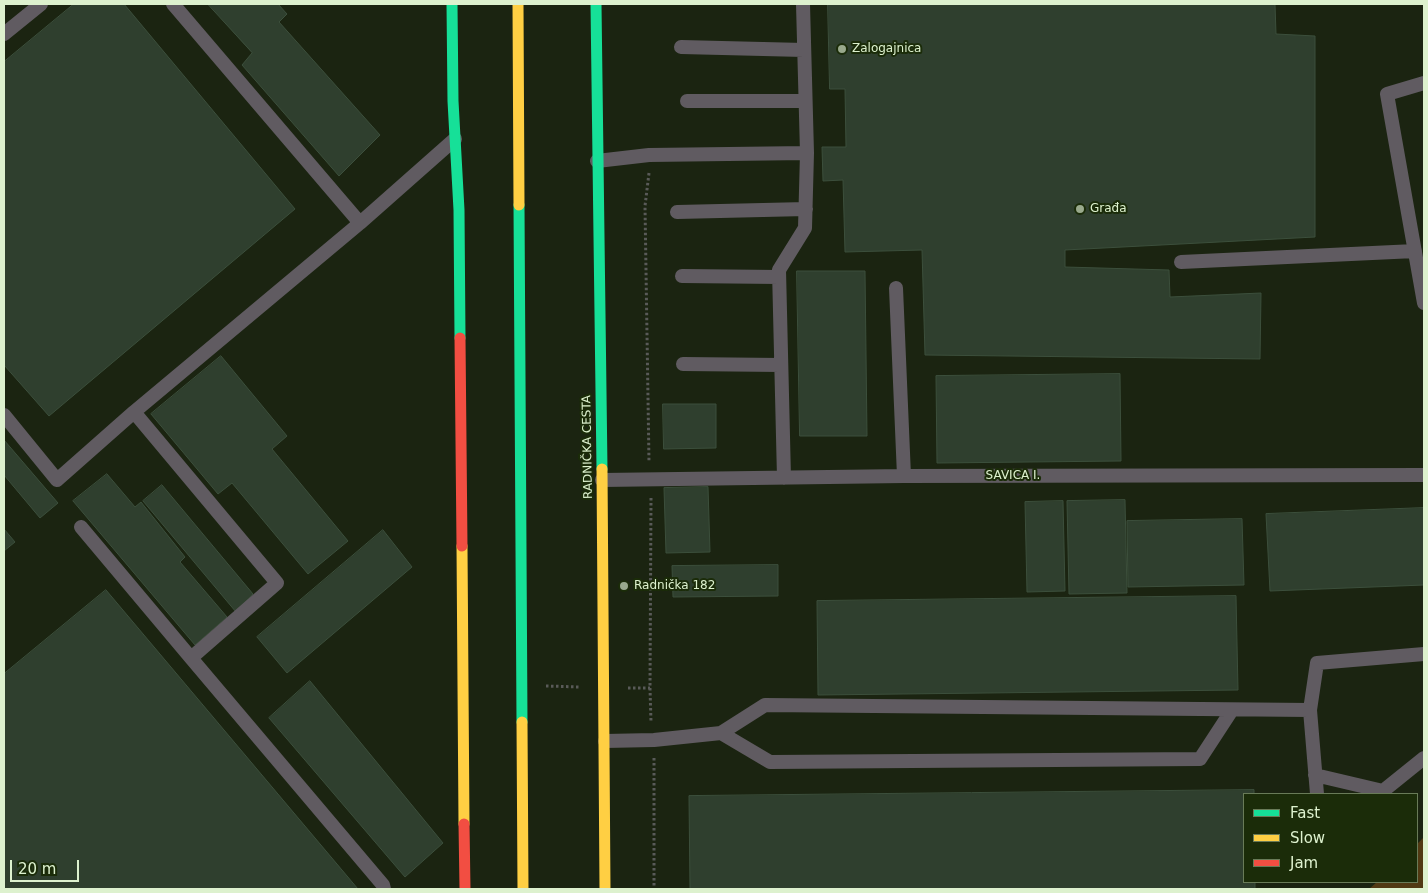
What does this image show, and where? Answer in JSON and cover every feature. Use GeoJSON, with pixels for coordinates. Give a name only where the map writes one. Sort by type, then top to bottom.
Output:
{"type":"FeatureCollection","features":[{"type":"Feature","properties":{"kind":"main road"},"geometry":{"type":"LineString","coordinates":[[452,4],[455,139],[460,229],[465,889]]}},
{"type":"Feature","properties":{"kind":"main road"},"geometry":{"type":"LineString","coordinates":[[518,4],[523,889]]}},
{"type":"Feature","properties":{"kind":"main road","name":"RADNIČKA CESTA"},"geometry":{"type":"LineString","coordinates":[[596,4],[605,741],[605,889]]}},
{"type":"Feature","properties":{"kind":"lane"},"geometry":{"type":"LineString","coordinates":[[4,34],[41,4]]}},
{"type":"Feature","properties":{"kind":"lane"},"geometry":{"type":"LineString","coordinates":[[173,4],[360,223]]}},
{"type":"Feature","properties":{"kind":"lane"},"geometry":{"type":"LineString","coordinates":[[784,478],[778,270],[805,228],[806,153],[803,4]]}},
{"type":"Feature","properties":{"kind":"lane"},"geometry":{"type":"LineString","coordinates":[[681,47],[804,50]]}},
{"type":"Feature","properties":{"kind":"lane"},"geometry":{"type":"LineString","coordinates":[[1424,82],[1387,94],[1424,303]]}},
{"type":"Feature","properties":{"kind":"lane"},"geometry":{"type":"LineString","coordinates":[[687,101],[805,102]]}},
{"type":"Feature","properties":{"kind":"lane"},"geometry":{"type":"LineString","coordinates":[[4,415],[57,480],[134,412],[360,223],[455,139]]}},
{"type":"Feature","properties":{"kind":"lane"},"geometry":{"type":"LineString","coordinates":[[597,161],[649,155],[806,153]]}},
{"type":"Feature","properties":{"kind":"lane"},"geometry":{"type":"LineString","coordinates":[[677,212],[806,209]]}},
{"type":"Feature","properties":{"kind":"lane"},"geometry":{"type":"LineString","coordinates":[[1181,262],[1415,251]]}},
{"type":"Feature","properties":{"kind":"lane"},"geometry":{"type":"LineString","coordinates":[[682,276],[779,277]]}},
{"type":"Feature","properties":{"kind":"lane"},"geometry":{"type":"LineString","coordinates":[[896,288],[904,476]]}},
{"type":"Feature","properties":{"kind":"lane"},"geometry":{"type":"LineString","coordinates":[[683,364],[781,365]]}},
{"type":"Feature","properties":{"kind":"lane"},"geometry":{"type":"LineString","coordinates":[[134,412],[277,583],[191,658]]}},
{"type":"Feature","properties":{"kind":"lane","name":"SAVICA I."},"geometry":{"type":"LineString","coordinates":[[602,480],[904,476],[1424,475]]}},
{"type":"Feature","properties":{"kind":"lane"},"geometry":{"type":"LineString","coordinates":[[81,527],[383,885],[384,889]]}},
{"type":"Feature","properties":{"kind":"lane"},"geometry":{"type":"LineString","coordinates":[[1317,793],[1310,710],[1317,663],[1424,654]]}},
{"type":"Feature","properties":{"kind":"lane"},"geometry":{"type":"LineString","coordinates":[[605,741],[654,740],[721,733],[765,705],[1310,710]]}},
{"type":"Feature","properties":{"kind":"lane"},"geometry":{"type":"LineString","coordinates":[[721,733],[770,762],[1200,759],[1232,710]]}},
{"type":"Feature","properties":{"kind":"lane"},"geometry":{"type":"LineString","coordinates":[[1316,775],[1383,791],[1424,758]]}},
{"type":"Feature","properties":{"kind":"path"},"geometry":{"type":"LineString","coordinates":[[649,155],[650,168],[645,206],[650,479],[650,688],[654,740],[654,889]]}},
{"type":"Feature","properties":{"kind":"path"},"geometry":{"type":"LineString","coordinates":[[542,686],[586,687]]}},
{"type":"Feature","properties":{"kind":"path"},"geometry":{"type":"LineString","coordinates":[[623,688],[650,688]]}},
{"type":"Feature","properties":{"kind":"shaded area"},"geometry":{"type":"Polygon","coordinates":[[[1424,837],[1424,889],[1369,889],[1376,883],[1418,883],[1418,843],[1424,837]]]}},
{"type":"Feature","properties":{"kind":"building"},"geometry":{"type":"Polygon","coordinates":[[[74,4],[124,4],[295,209],[49,416],[4,365],[4,62],[74,4]]]}},
{"type":"Feature","properties":{"kind":"building"},"geometry":{"type":"Polygon","coordinates":[[[208,4],[278,4],[287,14],[279,22],[380,135],[339,176],[242,65],[252,53],[208,4]]]}},
{"type":"Feature","properties":{"kind":"building","name":"Građa"},"geometry":{"type":"Polygon","coordinates":[[[828,4],[1275,4],[1276,34],[1315,36],[1315,237],[1065,250],[1065,267],[1169,270],[1170,297],[1261,293],[1260,359],[925,355],[922,250],[845,252],[843,180],[823,181],[822,147],[846,147],[845,89],[830,89],[828,4]]]}},
{"type":"Feature","properties":{"kind":"building"},"geometry":{"type":"Polygon","coordinates":[[[797,271],[865,271],[867,436],[800,436],[797,271]]]}},
{"type":"Feature","properties":{"kind":"building"},"geometry":{"type":"Polygon","coordinates":[[[221,356],[287,436],[272,449],[348,541],[308,574],[232,483],[218,494],[151,414],[221,356]]]}},
{"type":"Feature","properties":{"kind":"building"},"geometry":{"type":"Polygon","coordinates":[[[1120,374],[1121,461],[937,463],[936,376],[1120,374]]]}},
{"type":"Feature","properties":{"kind":"building"},"geometry":{"type":"Polygon","coordinates":[[[663,404],[716,404],[716,448],[664,449],[663,404]]]}},
{"type":"Feature","properties":{"kind":"building"},"geometry":{"type":"Polygon","coordinates":[[[4,440],[58,503],[40,518],[4,475],[4,440]]]}},
{"type":"Feature","properties":{"kind":"building"},"geometry":{"type":"Polygon","coordinates":[[[107,474],[135,507],[141,502],[185,557],[180,562],[227,617],[195,645],[73,501],[107,474]]]}},
{"type":"Feature","properties":{"kind":"building"},"geometry":{"type":"Polygon","coordinates":[[[162,485],[253,594],[236,612],[143,501],[162,485]]]}},
{"type":"Feature","properties":{"kind":"building"},"geometry":{"type":"Polygon","coordinates":[[[708,487],[710,552],[666,553],[664,488],[708,487]]]}},
{"type":"Feature","properties":{"kind":"building"},"geometry":{"type":"Polygon","coordinates":[[[1125,500],[1127,593],[1069,594],[1067,501],[1125,500]]]}},
{"type":"Feature","properties":{"kind":"building"},"geometry":{"type":"Polygon","coordinates":[[[1063,501],[1065,591],[1027,592],[1025,502],[1063,501]]]}},
{"type":"Feature","properties":{"kind":"building"},"geometry":{"type":"Polygon","coordinates":[[[1424,508],[1424,585],[1270,591],[1266,514],[1424,508]]]}},
{"type":"Feature","properties":{"kind":"building"},"geometry":{"type":"Polygon","coordinates":[[[1242,519],[1244,585],[1128,587],[1127,521],[1242,519]]]}},
{"type":"Feature","properties":{"kind":"building"},"geometry":{"type":"Polygon","coordinates":[[[4,529],[15,542],[4,551],[4,529]]]}},
{"type":"Feature","properties":{"kind":"building"},"geometry":{"type":"Polygon","coordinates":[[[383,530],[412,567],[287,673],[257,637],[383,530]]]}},
{"type":"Feature","properties":{"kind":"building"},"geometry":{"type":"Polygon","coordinates":[[[778,565],[778,596],[673,597],[672,566],[778,565]]]}},
{"type":"Feature","properties":{"kind":"building"},"geometry":{"type":"Polygon","coordinates":[[[106,590],[358,889],[4,889],[4,674],[106,590]]]}},
{"type":"Feature","properties":{"kind":"building"},"geometry":{"type":"Polygon","coordinates":[[[1236,596],[1238,690],[818,695],[817,601],[1236,596]]]}},
{"type":"Feature","properties":{"kind":"building"},"geometry":{"type":"Polygon","coordinates":[[[310,681],[443,843],[405,877],[269,718],[310,681]]]}},
{"type":"Feature","properties":{"kind":"building"},"geometry":{"type":"Polygon","coordinates":[[[1254,790],[1254,793],[1243,793],[1243,883],[1255,883],[1255,889],[690,889],[689,796],[1254,790]]]}},
{"type":"Feature","properties":{"kind":"traffic: fast"},"geometry":{"type":"LineString","coordinates":[[452,4],[453,101],[459,210],[460,338]]}},
{"type":"Feature","properties":{"kind":"traffic: fast"},"geometry":{"type":"LineString","coordinates":[[596,4],[602,469]]}},
{"type":"Feature","properties":{"kind":"traffic: fast"},"geometry":{"type":"LineString","coordinates":[[519,205],[522,722]]}},
{"type":"Feature","properties":{"kind":"traffic: slow"},"geometry":{"type":"LineString","coordinates":[[518,4],[519,205]]}},
{"type":"Feature","properties":{"kind":"traffic: slow"},"geometry":{"type":"LineString","coordinates":[[602,469],[605,889]]}},
{"type":"Feature","properties":{"kind":"traffic: slow"},"geometry":{"type":"LineString","coordinates":[[462,546],[464,824]]}},
{"type":"Feature","properties":{"kind":"traffic: slow"},"geometry":{"type":"LineString","coordinates":[[522,722],[523,889]]}},
{"type":"Feature","properties":{"kind":"traffic: jam"},"geometry":{"type":"LineString","coordinates":[[460,338],[462,546]]}},
{"type":"Feature","properties":{"kind":"traffic: jam"},"geometry":{"type":"LineString","coordinates":[[464,824],[465,889]]}},
{"type":"Feature","properties":{"kind":"place","name":"Zalogajnica"},"geometry":{"type":"Point","coordinates":[842,49]}},
{"type":"Feature","properties":{"kind":"place","name":"Građa"},"geometry":{"type":"Point","coordinates":[1080,209]}},
{"type":"Feature","properties":{"kind":"place","name":"Radnička 182"},"geometry":{"type":"Point","coordinates":[624,586]}}]}
